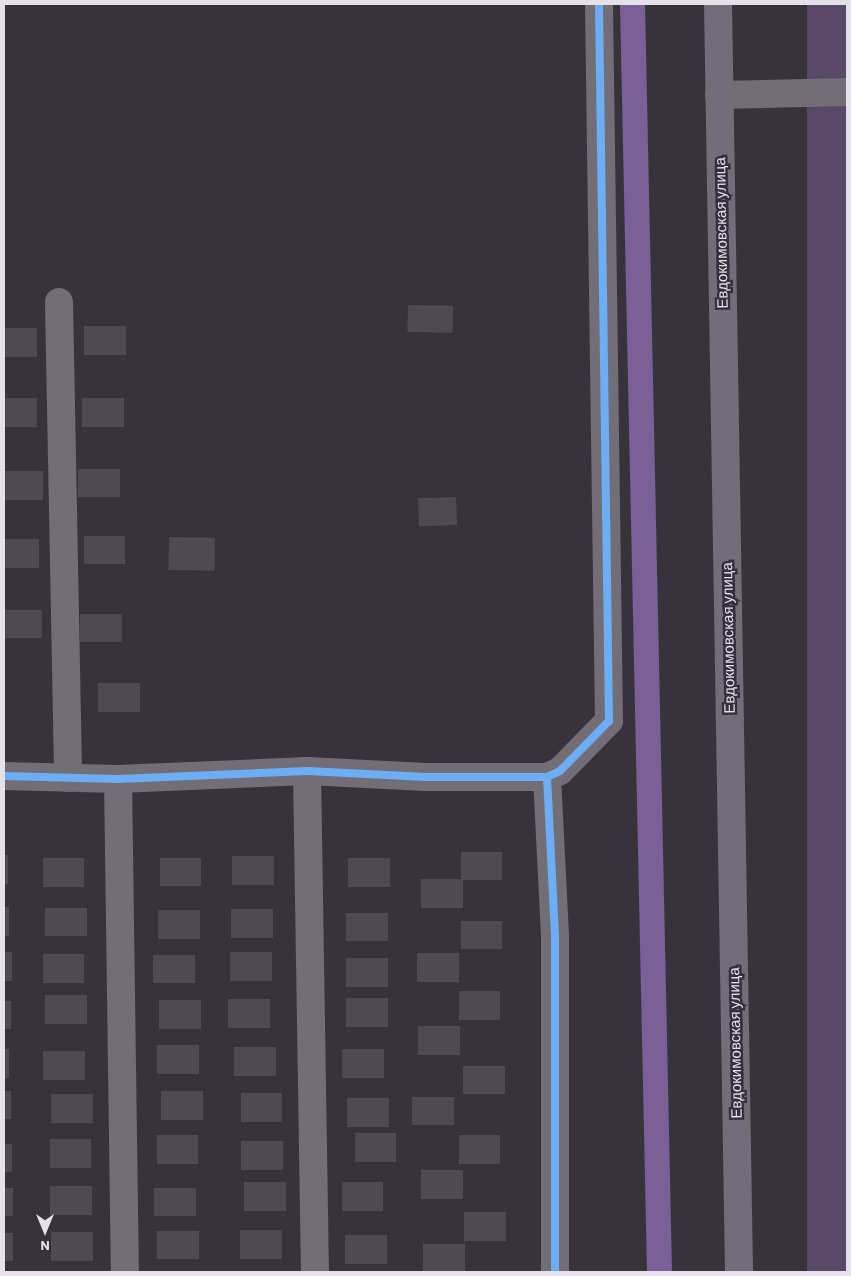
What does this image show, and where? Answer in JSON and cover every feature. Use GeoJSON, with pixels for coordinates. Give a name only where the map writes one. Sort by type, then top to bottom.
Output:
{"type":"FeatureCollection","features":[{"type":"Feature","properties":{"kind":"main road","name":"Евдокимовская улица"},"geometry":{"type":"LineString","coordinates":[[718,4],[739,1272]]}},
{"type":"Feature","properties":{"kind":"street"},"geometry":{"type":"LineString","coordinates":[[4,776],[118,779],[307,771],[426,777],[547,777],[560,771],[608,721],[599,4]]}},
{"type":"Feature","properties":{"kind":"street"},"geometry":{"type":"LineString","coordinates":[[719,95],[847,92]]}},
{"type":"Feature","properties":{"kind":"street"},"geometry":{"type":"LineString","coordinates":[[59,302],[68,778]]}},
{"type":"Feature","properties":{"kind":"street"},"geometry":{"type":"LineString","coordinates":[[307,771],[315,1272]]}},
{"type":"Feature","properties":{"kind":"street"},"geometry":{"type":"LineString","coordinates":[[547,777],[555,937],[555,1272]]}},
{"type":"Feature","properties":{"kind":"street"},"geometry":{"type":"LineString","coordinates":[[118,779],[125,1272]]}},
{"type":"Feature","properties":{"kind":"shaded area"},"geometry":{"type":"Polygon","coordinates":[[[807,4],[847,4],[847,1272],[807,1272],[807,4]]]}},
{"type":"Feature","properties":{"kind":"building"},"geometry":{"type":"Polygon","coordinates":[[[408,305],[453,306],[453,333],[408,332],[408,305]]]}},
{"type":"Feature","properties":{"kind":"building"},"geometry":{"type":"Polygon","coordinates":[[[84,326],[126,326],[126,355],[84,355],[84,326]]]}},
{"type":"Feature","properties":{"kind":"building"},"geometry":{"type":"Polygon","coordinates":[[[4,328],[37,328],[37,357],[4,357],[4,328]]]}},
{"type":"Feature","properties":{"kind":"building"},"geometry":{"type":"Polygon","coordinates":[[[4,398],[37,398],[37,427],[4,427],[4,398]]]}},
{"type":"Feature","properties":{"kind":"building"},"geometry":{"type":"Polygon","coordinates":[[[82,398],[124,398],[124,427],[82,427],[82,398]]]}},
{"type":"Feature","properties":{"kind":"building"},"geometry":{"type":"Polygon","coordinates":[[[78,469],[120,469],[120,497],[78,497],[78,469]]]}},
{"type":"Feature","properties":{"kind":"building"},"geometry":{"type":"Polygon","coordinates":[[[4,471],[43,471],[43,500],[4,500],[4,471]]]}},
{"type":"Feature","properties":{"kind":"building"},"geometry":{"type":"Polygon","coordinates":[[[456,497],[457,525],[419,526],[418,498],[456,497]]]}},
{"type":"Feature","properties":{"kind":"building"},"geometry":{"type":"Polygon","coordinates":[[[84,536],[125,536],[125,564],[84,564],[84,536]]]}},
{"type":"Feature","properties":{"kind":"building"},"geometry":{"type":"Polygon","coordinates":[[[169,537],[215,538],[214,571],[168,570],[169,537]]]}},
{"type":"Feature","properties":{"kind":"building"},"geometry":{"type":"Polygon","coordinates":[[[4,539],[39,539],[39,568],[4,568],[4,539]]]}},
{"type":"Feature","properties":{"kind":"building"},"geometry":{"type":"Polygon","coordinates":[[[4,610],[42,610],[42,638],[4,638],[4,610]]]}},
{"type":"Feature","properties":{"kind":"building"},"geometry":{"type":"Polygon","coordinates":[[[80,614],[122,614],[122,642],[80,642],[80,614]]]}},
{"type":"Feature","properties":{"kind":"building"},"geometry":{"type":"Polygon","coordinates":[[[98,683],[140,683],[140,712],[98,712],[98,683]]]}},
{"type":"Feature","properties":{"kind":"building"},"geometry":{"type":"Polygon","coordinates":[[[461,852],[502,852],[502,880],[463,880],[463,908],[421,908],[421,879],[461,879],[461,852]]]}},
{"type":"Feature","properties":{"kind":"building"},"geometry":{"type":"Polygon","coordinates":[[[4,855],[8,855],[8,884],[4,884],[4,855]]]}},
{"type":"Feature","properties":{"kind":"building"},"geometry":{"type":"Polygon","coordinates":[[[232,856],[274,856],[274,885],[232,885],[232,856]]]}},
{"type":"Feature","properties":{"kind":"building"},"geometry":{"type":"Polygon","coordinates":[[[43,858],[84,858],[84,887],[43,887],[43,858]]]}},
{"type":"Feature","properties":{"kind":"building"},"geometry":{"type":"Polygon","coordinates":[[[160,858],[201,858],[201,886],[160,886],[160,858]]]}},
{"type":"Feature","properties":{"kind":"building"},"geometry":{"type":"Polygon","coordinates":[[[348,858],[390,858],[390,887],[348,887],[348,858]]]}},
{"type":"Feature","properties":{"kind":"building"},"geometry":{"type":"Polygon","coordinates":[[[4,907],[9,907],[9,936],[4,936],[4,907]]]}},
{"type":"Feature","properties":{"kind":"building"},"geometry":{"type":"Polygon","coordinates":[[[45,908],[87,908],[87,936],[45,936],[45,908]]]}},
{"type":"Feature","properties":{"kind":"building"},"geometry":{"type":"Polygon","coordinates":[[[231,909],[273,909],[273,938],[231,938],[231,909]]]}},
{"type":"Feature","properties":{"kind":"building"},"geometry":{"type":"Polygon","coordinates":[[[158,910],[200,910],[200,939],[158,939],[158,910]]]}},
{"type":"Feature","properties":{"kind":"building"},"geometry":{"type":"Polygon","coordinates":[[[346,913],[388,913],[388,941],[346,941],[346,913]]]}},
{"type":"Feature","properties":{"kind":"building"},"geometry":{"type":"Polygon","coordinates":[[[461,921],[502,921],[502,949],[461,949],[461,921]]]}},
{"type":"Feature","properties":{"kind":"building"},"geometry":{"type":"Polygon","coordinates":[[[4,952],[12,952],[12,981],[4,981],[4,952]]]}},
{"type":"Feature","properties":{"kind":"building"},"geometry":{"type":"Polygon","coordinates":[[[230,952],[272,952],[272,981],[230,981],[230,952]]]}},
{"type":"Feature","properties":{"kind":"building"},"geometry":{"type":"Polygon","coordinates":[[[417,953],[459,953],[459,982],[417,982],[417,953]]]}},
{"type":"Feature","properties":{"kind":"building"},"geometry":{"type":"Polygon","coordinates":[[[43,954],[84,954],[84,983],[43,983],[43,954]]]}},
{"type":"Feature","properties":{"kind":"building"},"geometry":{"type":"Polygon","coordinates":[[[153,955],[195,955],[195,983],[153,983],[153,955]]]}},
{"type":"Feature","properties":{"kind":"building"},"geometry":{"type":"Polygon","coordinates":[[[346,958],[388,958],[388,987],[346,987],[346,958]]]}},
{"type":"Feature","properties":{"kind":"building"},"geometry":{"type":"Polygon","coordinates":[[[459,991],[500,991],[500,1020],[459,1020],[459,991]]]}},
{"type":"Feature","properties":{"kind":"building"},"geometry":{"type":"Polygon","coordinates":[[[45,995],[87,995],[87,1024],[45,1024],[45,995]]]}},
{"type":"Feature","properties":{"kind":"building"},"geometry":{"type":"Polygon","coordinates":[[[346,998],[388,998],[388,1027],[346,1027],[346,998]]]}},
{"type":"Feature","properties":{"kind":"building"},"geometry":{"type":"Polygon","coordinates":[[[228,999],[270,999],[270,1028],[228,1028],[228,999]]]}},
{"type":"Feature","properties":{"kind":"building"},"geometry":{"type":"Polygon","coordinates":[[[159,1000],[201,1000],[201,1029],[159,1029],[159,1000]]]}},
{"type":"Feature","properties":{"kind":"building"},"geometry":{"type":"Polygon","coordinates":[[[4,1001],[11,1001],[11,1029],[4,1029],[4,1001]]]}},
{"type":"Feature","properties":{"kind":"building"},"geometry":{"type":"Polygon","coordinates":[[[418,1026],[460,1026],[460,1055],[418,1055],[418,1026]]]}},
{"type":"Feature","properties":{"kind":"building"},"geometry":{"type":"Polygon","coordinates":[[[157,1045],[199,1045],[199,1074],[157,1074],[157,1045]]]}},
{"type":"Feature","properties":{"kind":"building"},"geometry":{"type":"Polygon","coordinates":[[[234,1047],[276,1047],[276,1076],[234,1076],[234,1047]]]}},
{"type":"Feature","properties":{"kind":"building"},"geometry":{"type":"Polygon","coordinates":[[[4,1049],[9,1049],[9,1078],[4,1078],[4,1049]]]}},
{"type":"Feature","properties":{"kind":"building"},"geometry":{"type":"Polygon","coordinates":[[[342,1049],[384,1049],[384,1078],[342,1078],[342,1049]]]}},
{"type":"Feature","properties":{"kind":"building"},"geometry":{"type":"Polygon","coordinates":[[[43,1051],[85,1051],[85,1080],[43,1080],[43,1051]]]}},
{"type":"Feature","properties":{"kind":"building"},"geometry":{"type":"Polygon","coordinates":[[[463,1066],[505,1066],[505,1094],[463,1094],[463,1066]]]}},
{"type":"Feature","properties":{"kind":"building"},"geometry":{"type":"Polygon","coordinates":[[[4,1091],[11,1091],[11,1119],[4,1119],[4,1091]]]}},
{"type":"Feature","properties":{"kind":"building"},"geometry":{"type":"Polygon","coordinates":[[[161,1091],[203,1091],[203,1120],[161,1120],[161,1091]]]}},
{"type":"Feature","properties":{"kind":"building"},"geometry":{"type":"Polygon","coordinates":[[[241,1093],[282,1093],[282,1122],[241,1122],[241,1093]]]}},
{"type":"Feature","properties":{"kind":"building"},"geometry":{"type":"Polygon","coordinates":[[[51,1094],[93,1094],[93,1123],[51,1123],[51,1094]]]}},
{"type":"Feature","properties":{"kind":"building"},"geometry":{"type":"Polygon","coordinates":[[[412,1097],[454,1097],[454,1125],[412,1125],[412,1097]]]}},
{"type":"Feature","properties":{"kind":"building"},"geometry":{"type":"Polygon","coordinates":[[[347,1098],[389,1098],[389,1127],[347,1127],[347,1098]]]}},
{"type":"Feature","properties":{"kind":"building"},"geometry":{"type":"Polygon","coordinates":[[[355,1133],[396,1133],[396,1162],[355,1162],[355,1133]]]}},
{"type":"Feature","properties":{"kind":"building"},"geometry":{"type":"Polygon","coordinates":[[[157,1135],[198,1135],[198,1164],[157,1164],[157,1135]]]}},
{"type":"Feature","properties":{"kind":"building"},"geometry":{"type":"Polygon","coordinates":[[[459,1135],[500,1135],[500,1164],[459,1164],[459,1135]]]}},
{"type":"Feature","properties":{"kind":"building"},"geometry":{"type":"Polygon","coordinates":[[[50,1139],[91,1139],[91,1168],[50,1168],[50,1139]]]}},
{"type":"Feature","properties":{"kind":"building"},"geometry":{"type":"Polygon","coordinates":[[[241,1141],[283,1141],[283,1170],[241,1170],[241,1141]]]}},
{"type":"Feature","properties":{"kind":"building"},"geometry":{"type":"Polygon","coordinates":[[[4,1144],[12,1144],[12,1172],[4,1172],[4,1144]]]}},
{"type":"Feature","properties":{"kind":"building"},"geometry":{"type":"Polygon","coordinates":[[[421,1170],[463,1170],[463,1199],[421,1199],[421,1170]]]}},
{"type":"Feature","properties":{"kind":"building"},"geometry":{"type":"Polygon","coordinates":[[[244,1182],[286,1182],[286,1211],[244,1211],[244,1182]]]}},
{"type":"Feature","properties":{"kind":"building"},"geometry":{"type":"Polygon","coordinates":[[[342,1182],[383,1182],[383,1211],[342,1211],[342,1182]]]}},
{"type":"Feature","properties":{"kind":"building"},"geometry":{"type":"Polygon","coordinates":[[[50,1186],[92,1186],[92,1215],[50,1215],[50,1186]]]}},
{"type":"Feature","properties":{"kind":"building"},"geometry":{"type":"Polygon","coordinates":[[[4,1188],[13,1188],[13,1216],[4,1216],[4,1188]]]}},
{"type":"Feature","properties":{"kind":"building"},"geometry":{"type":"Polygon","coordinates":[[[154,1188],[196,1188],[196,1216],[154,1216],[154,1188]]]}},
{"type":"Feature","properties":{"kind":"building"},"geometry":{"type":"Polygon","coordinates":[[[464,1212],[506,1212],[506,1241],[464,1241],[464,1212]]]}},
{"type":"Feature","properties":{"kind":"building"},"geometry":{"type":"Polygon","coordinates":[[[240,1230],[282,1230],[282,1259],[240,1259],[240,1230]]]}},
{"type":"Feature","properties":{"kind":"building"},"geometry":{"type":"Polygon","coordinates":[[[157,1231],[199,1231],[199,1259],[157,1259],[157,1231]]]}},
{"type":"Feature","properties":{"kind":"building"},"geometry":{"type":"Polygon","coordinates":[[[51,1232],[93,1232],[93,1261],[51,1261],[51,1232]]]}},
{"type":"Feature","properties":{"kind":"building"},"geometry":{"type":"Polygon","coordinates":[[[4,1233],[13,1233],[13,1261],[4,1261],[4,1233]]]}},
{"type":"Feature","properties":{"kind":"building"},"geometry":{"type":"Polygon","coordinates":[[[345,1235],[387,1235],[387,1264],[345,1264],[345,1235]]]}},
{"type":"Feature","properties":{"kind":"building"},"geometry":{"type":"Polygon","coordinates":[[[423,1244],[465,1244],[465,1272],[423,1272],[423,1244]]]}},
{"type":"Feature","properties":{"kind":"waterway"},"geometry":{"type":"LineString","coordinates":[[632,4],[659,1272]]}},
{"type":"Feature","properties":{"kind":"cycle path"},"geometry":{"type":"LineString","coordinates":[[547,777],[560,771],[609,721],[599,4]]}},
{"type":"Feature","properties":{"kind":"cycle path"},"geometry":{"type":"LineString","coordinates":[[4,776],[118,779],[307,771],[426,777],[547,777],[555,937],[555,1272]]}}]}
